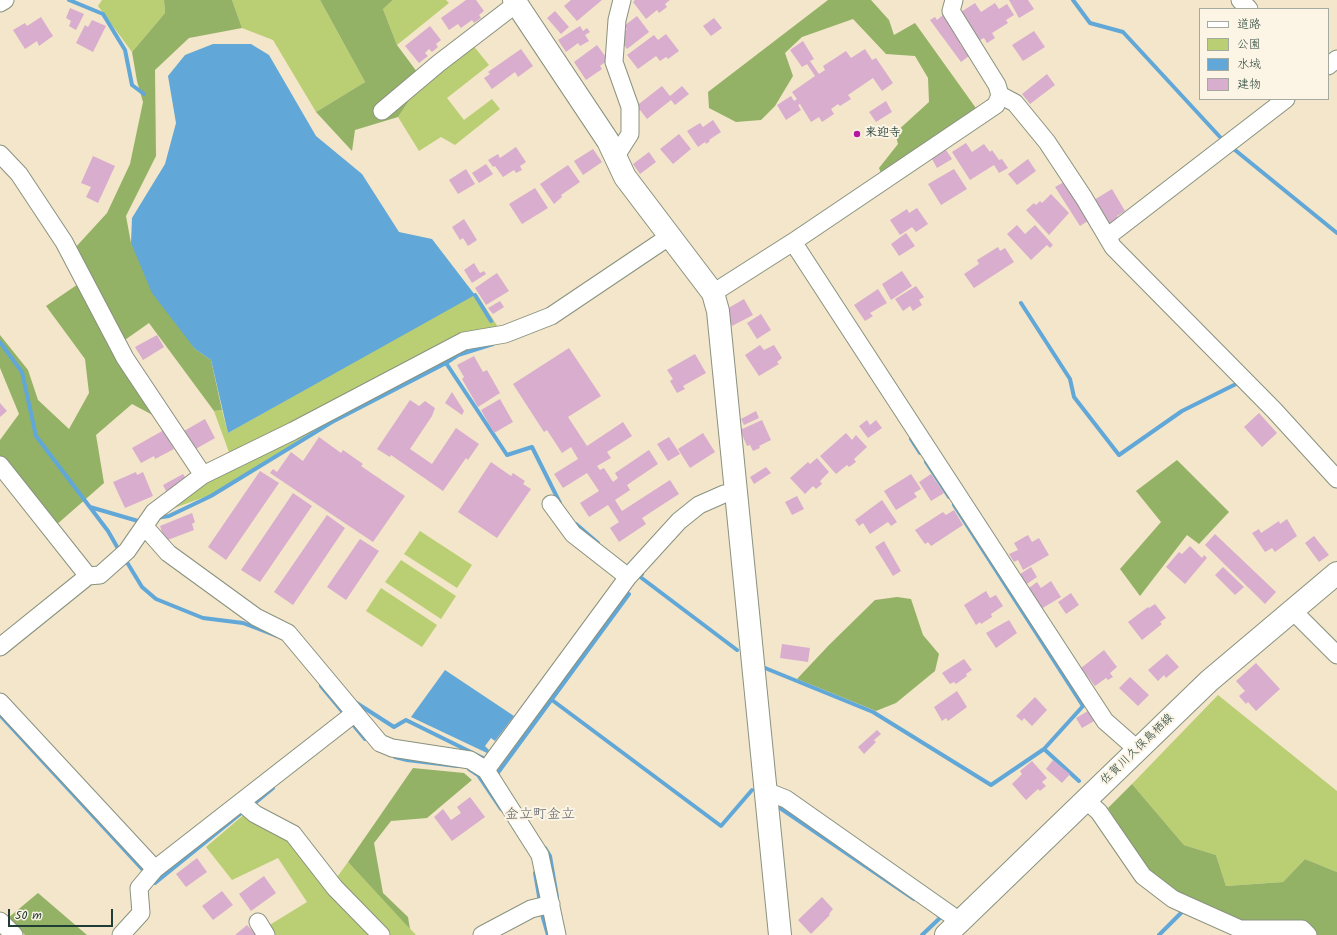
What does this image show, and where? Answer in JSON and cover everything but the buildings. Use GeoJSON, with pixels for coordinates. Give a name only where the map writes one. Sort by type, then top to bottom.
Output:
{"type":"FeatureCollection","features":[{"type":"Feature","properties":{"kind":"street"},"geometry":{"type":"LineString","coordinates":[[0,3],[5,0]]}},
{"type":"Feature","properties":{"kind":"street"},"geometry":{"type":"LineString","coordinates":[[616,156],[630,134],[630,107],[614,62],[617,20],[622,0]]}},
{"type":"Feature","properties":{"kind":"street"},"geometry":{"type":"LineString","coordinates":[[713,293],[793,242],[996,105],[1000,95],[997,85],[951,11],[954,0]]}},
{"type":"Feature","properties":{"kind":"street"},"geometry":{"type":"LineString","coordinates":[[1240,0],[1248,8]]}},
{"type":"Feature","properties":{"kind":"street"},"geometry":{"type":"LineString","coordinates":[[382,111],[515,2],[608,141],[625,177],[713,293],[718,311],[780,935]]}},
{"type":"Feature","properties":{"kind":"street"},"geometry":{"type":"LineString","coordinates":[[1329,65],[1337,59]]}},
{"type":"Feature","properties":{"kind":"street"},"geometry":{"type":"LineString","coordinates":[[1000,95],[1015,103],[1047,142],[1084,198],[1113,247],[1274,410],[1337,480]]}},
{"type":"Feature","properties":{"kind":"street"},"geometry":{"type":"LineString","coordinates":[[1108,237],[1285,100]]}},
{"type":"Feature","properties":{"kind":"street"},"geometry":{"type":"LineString","coordinates":[[0,154],[19,174],[64,242],[125,358],[203,475]]}},
{"type":"Feature","properties":{"kind":"street"},"geometry":{"type":"LineString","coordinates":[[0,647],[88,576],[100,575],[122,556],[145,527],[154,512],[203,475],[293,431],[464,341],[505,334],[551,316],[670,236]]}},
{"type":"Feature","properties":{"kind":"street"},"geometry":{"type":"LineString","coordinates":[[793,242],[1105,721],[1138,750]]}},
{"type":"Feature","properties":{"kind":"street"},"geometry":{"type":"LineString","coordinates":[[0,465],[88,576]]}},
{"type":"Feature","properties":{"kind":"street"},"geometry":{"type":"LineString","coordinates":[[486,770],[628,577],[678,521],[698,505],[724,494],[736,492]]}},
{"type":"Feature","properties":{"kind":"street"},"geometry":{"type":"LineString","coordinates":[[551,504],[572,534],[628,577]]}},
{"type":"Feature","properties":{"kind":"street"},"geometry":{"type":"LineString","coordinates":[[145,527],[168,553],[256,616],[288,633],[380,743],[392,748],[470,760],[486,770],[540,855],[557,935]]}},
{"type":"Feature","properties":{"kind":"street","name":"佐賀川久保鳥栖線"},"geometry":{"type":"LineString","coordinates":[[952,929],[1209,681],[1337,573]]}},
{"type":"Feature","properties":{"kind":"street"},"geometry":{"type":"LineString","coordinates":[[1292,610],[1337,655]]}},
{"type":"Feature","properties":{"kind":"street"},"geometry":{"type":"LineString","coordinates":[[0,702],[155,869]]}},
{"type":"Feature","properties":{"kind":"street"},"geometry":{"type":"LineString","coordinates":[[121,935],[141,913],[138,888],[155,869],[355,713]]}},
{"type":"Feature","properties":{"kind":"street"},"geometry":{"type":"LineString","coordinates":[[766,791],[786,799],[951,915],[952,929]]}},
{"type":"Feature","properties":{"kind":"street"},"geometry":{"type":"LineString","coordinates":[[1086,800],[1099,812],[1143,876],[1172,899],[1240,929],[1302,929],[1308,935]]}},
{"type":"Feature","properties":{"kind":"street"},"geometry":{"type":"LineString","coordinates":[[241,802],[255,814],[293,834],[336,888],[381,935]]}},
{"type":"Feature","properties":{"kind":"street"},"geometry":{"type":"LineString","coordinates":[[482,935],[531,909],[550,904]]}},
{"type":"Feature","properties":{"kind":"street"},"geometry":{"type":"LineString","coordinates":[[0,921],[14,935]]}},
{"type":"Feature","properties":{"kind":"green space"},"geometry":{"type":"Polygon","coordinates":[[[102,0],[164,0],[165,13],[132,52],[98,6],[102,0]]]}},
{"type":"Feature","properties":{"kind":"green space"},"geometry":{"type":"Polygon","coordinates":[[[164,0],[232,0],[242,28],[189,38],[155,70],[156,156],[126,216],[131,243],[195,349],[211,360],[222,410],[214,411],[149,323],[122,342],[162,420],[132,404],[96,435],[104,483],[55,526],[0,462],[0,440],[19,414],[0,368],[0,335],[28,370],[38,400],[69,429],[89,393],[85,359],[46,306],[87,278],[74,249],[107,213],[130,164],[143,102],[137,81],[132,52],[165,13],[164,0]]]}},
{"type":"Feature","properties":{"kind":"green space"},"geometry":{"type":"Polygon","coordinates":[[[232,0],[320,0],[365,82],[316,112],[273,40],[242,28],[232,0]]]}},
{"type":"Feature","properties":{"kind":"green space"},"geometry":{"type":"Polygon","coordinates":[[[320,0],[393,0],[383,9],[397,45],[423,80],[398,117],[355,130],[352,151],[316,112],[365,82],[320,0]]]}},
{"type":"Feature","properties":{"kind":"green space"},"geometry":{"type":"Polygon","coordinates":[[[393,0],[446,0],[449,3],[397,45],[383,9],[393,0]]]}},
{"type":"Feature","properties":{"kind":"green space"},"geometry":{"type":"Polygon","coordinates":[[[828,0],[871,0],[889,20],[894,35],[915,23],[978,111],[882,176],[879,168],[898,144],[895,133],[929,102],[928,78],[915,56],[886,54],[853,19],[802,37],[785,53],[793,76],[775,106],[761,120],[736,122],[709,108],[708,92],[828,0]]]}},
{"type":"Feature","properties":{"kind":"green space"},"geometry":{"type":"Polygon","coordinates":[[[472,44],[489,65],[447,98],[464,120],[492,99],[500,109],[455,145],[441,137],[419,151],[398,117],[423,80],[472,44]]]}},
{"type":"Feature","properties":{"kind":"green space"},"geometry":{"type":"Polygon","coordinates":[[[476,293],[498,327],[331,420],[210,495],[155,515],[234,466],[214,411],[222,410],[228,433],[476,293]]]}},
{"type":"Feature","properties":{"kind":"green space"},"geometry":{"type":"Polygon","coordinates":[[[1177,460],[1229,512],[1199,544],[1187,535],[1140,596],[1120,569],[1161,522],[1136,491],[1177,460]]]}},
{"type":"Feature","properties":{"kind":"green space"},"geometry":{"type":"Polygon","coordinates":[[[420,531],[472,565],[457,588],[404,554],[420,531]]]}},
{"type":"Feature","properties":{"kind":"green space"},"geometry":{"type":"Polygon","coordinates":[[[401,560],[456,596],[441,619],[385,582],[401,560]]]}},
{"type":"Feature","properties":{"kind":"green space"},"geometry":{"type":"Polygon","coordinates":[[[381,588],[437,625],[422,647],[366,611],[381,588]]]}},
{"type":"Feature","properties":{"kind":"green space"},"geometry":{"type":"Polygon","coordinates":[[[897,597],[911,599],[923,635],[939,654],[935,671],[896,703],[876,711],[797,679],[875,600],[897,597]]]}},
{"type":"Feature","properties":{"kind":"green space"},"geometry":{"type":"Polygon","coordinates":[[[1218,695],[1337,791],[1337,872],[1305,859],[1283,882],[1226,886],[1216,855],[1184,845],[1132,784],[1218,695]]]}},
{"type":"Feature","properties":{"kind":"green space"},"geometry":{"type":"Polygon","coordinates":[[[413,768],[464,773],[472,780],[427,818],[391,821],[374,843],[383,893],[408,917],[410,929],[348,862],[413,768]]]}},
{"type":"Feature","properties":{"kind":"green space"},"geometry":{"type":"Polygon","coordinates":[[[1132,784],[1184,845],[1216,855],[1226,886],[1283,882],[1305,859],[1337,872],[1337,935],[1314,935],[1243,925],[1177,896],[1148,873],[1108,808],[1132,784]]]}},
{"type":"Feature","properties":{"kind":"green space"},"geometry":{"type":"Polygon","coordinates":[[[254,806],[335,880],[348,862],[416,935],[273,935],[268,926],[307,902],[278,858],[232,880],[206,847],[254,806]]]}},
{"type":"Feature","properties":{"kind":"green space"},"geometry":{"type":"Polygon","coordinates":[[[38,893],[87,935],[25,935],[8,918],[38,893]]]}},
{"type":"Feature","properties":{"kind":"water"},"geometry":{"type":"Polygon","coordinates":[[[213,44],[251,44],[269,55],[316,136],[362,174],[399,232],[432,239],[475,295],[228,433],[211,360],[195,349],[152,293],[131,243],[132,218],[165,164],[176,123],[168,76],[185,55],[213,44]]]}},
{"type":"Feature","properties":{"kind":"water"},"geometry":{"type":"Polygon","coordinates":[[[445,670],[514,716],[495,741],[491,738],[485,746],[489,750],[487,753],[411,717],[445,670]]]}},
{"type":"Feature","properties":{"kind":"waterway"},"geometry":{"type":"LineString","coordinates":[[69,0],[103,14],[125,50],[132,85],[144,94]]}},
{"type":"Feature","properties":{"kind":"waterway"},"geometry":{"type":"LineString","coordinates":[[1073,0],[1090,23],[1123,32],[1220,137]]}},
{"type":"Feature","properties":{"kind":"waterway"},"geometry":{"type":"LineString","coordinates":[[1235,150],[1337,233]]}},
{"type":"Feature","properties":{"kind":"waterway"},"geometry":{"type":"LineString","coordinates":[[475,295],[491,321]]}},
{"type":"Feature","properties":{"kind":"waterway"},"geometry":{"type":"LineString","coordinates":[[1021,303],[1070,379],[1074,397],[1119,455],[1182,411],[1236,384]]}},
{"type":"Feature","properties":{"kind":"waterway"},"geometry":{"type":"LineString","coordinates":[[0,342],[22,372],[36,436],[108,531],[120,552]]}},
{"type":"Feature","properties":{"kind":"waterway"},"geometry":{"type":"LineString","coordinates":[[493,344],[458,355],[446,363],[507,455],[532,447],[560,503]]}},
{"type":"Feature","properties":{"kind":"waterway"},"geometry":{"type":"LineString","coordinates":[[156,518],[169,516],[211,496],[332,422],[446,363]]}},
{"type":"Feature","properties":{"kind":"waterway"},"geometry":{"type":"LineString","coordinates":[[911,439],[920,453]]}},
{"type":"Feature","properties":{"kind":"waterway"},"geometry":{"type":"LineString","coordinates":[[926,462],[949,497]]}},
{"type":"Feature","properties":{"kind":"waterway"},"geometry":{"type":"LineString","coordinates":[[954,505],[1083,706],[1044,749],[1079,781]]}},
{"type":"Feature","properties":{"kind":"waterway"},"geometry":{"type":"LineString","coordinates":[[90,507],[138,521]]}},
{"type":"Feature","properties":{"kind":"waterway"},"geometry":{"type":"LineString","coordinates":[[576,524],[598,543]]}},
{"type":"Feature","properties":{"kind":"waterway"},"geometry":{"type":"LineString","coordinates":[[125,559],[142,587],[156,599],[203,618],[243,623],[277,636]]}},
{"type":"Feature","properties":{"kind":"waterway"},"geometry":{"type":"LineString","coordinates":[[642,574],[639,576],[737,650]]}},
{"type":"Feature","properties":{"kind":"waterway"},"geometry":{"type":"LineString","coordinates":[[499,777],[497,774],[629,594]]}},
{"type":"Feature","properties":{"kind":"waterway"},"geometry":{"type":"LineString","coordinates":[[765,668],[873,712],[991,785],[1044,749]]}},
{"type":"Feature","properties":{"kind":"waterway"},"geometry":{"type":"LineString","coordinates":[[321,686],[346,716]]}},
{"type":"Feature","properties":{"kind":"waterway"},"geometry":{"type":"LineString","coordinates":[[552,700],[721,826],[752,790]]}},
{"type":"Feature","properties":{"kind":"waterway"},"geometry":{"type":"LineString","coordinates":[[355,702],[394,727],[406,720],[483,758]]}},
{"type":"Feature","properties":{"kind":"waterway"},"geometry":{"type":"LineString","coordinates":[[0,715],[143,870]]}},
{"type":"Feature","properties":{"kind":"waterway"},"geometry":{"type":"LineString","coordinates":[[350,721],[365,739]]}},
{"type":"Feature","properties":{"kind":"waterway"},"geometry":{"type":"LineString","coordinates":[[395,757],[407,760],[457,766]]}},
{"type":"Feature","properties":{"kind":"waterway"},"geometry":{"type":"LineString","coordinates":[[469,769],[478,775],[501,809]]}},
{"type":"Feature","properties":{"kind":"waterway"},"geometry":{"type":"LineString","coordinates":[[255,803],[273,788]]}},
{"type":"Feature","properties":{"kind":"waterway"},"geometry":{"type":"LineString","coordinates":[[780,808],[914,899]]}},
{"type":"Feature","properties":{"kind":"waterway"},"geometry":{"type":"LineString","coordinates":[[155,883],[240,814]]}},
{"type":"Feature","properties":{"kind":"waterway"},"geometry":{"type":"LineString","coordinates":[[545,848],[550,856],[557,897]]}},
{"type":"Feature","properties":{"kind":"waterway"},"geometry":{"type":"LineString","coordinates":[[535,873],[540,902]]}},
{"type":"Feature","properties":{"kind":"waterway"},"geometry":{"type":"LineString","coordinates":[[541,911],[548,935]]}},
{"type":"Feature","properties":{"kind":"waterway"},"geometry":{"type":"LineString","coordinates":[[1159,935],[1181,913]]}},
{"type":"Feature","properties":{"kind":"waterway"},"geometry":{"type":"LineString","coordinates":[[922,935],[941,917],[938,915]]}},
{"type":"Feature","properties":{"kind":"place","name":"来迎寺"},"geometry":{"type":"Point","coordinates":[857,134]}},
{"type":"Feature","properties":{"kind":"district","name":"金立町金立"},"geometry":{"type":"Point","coordinates":[540,816]}}]}
